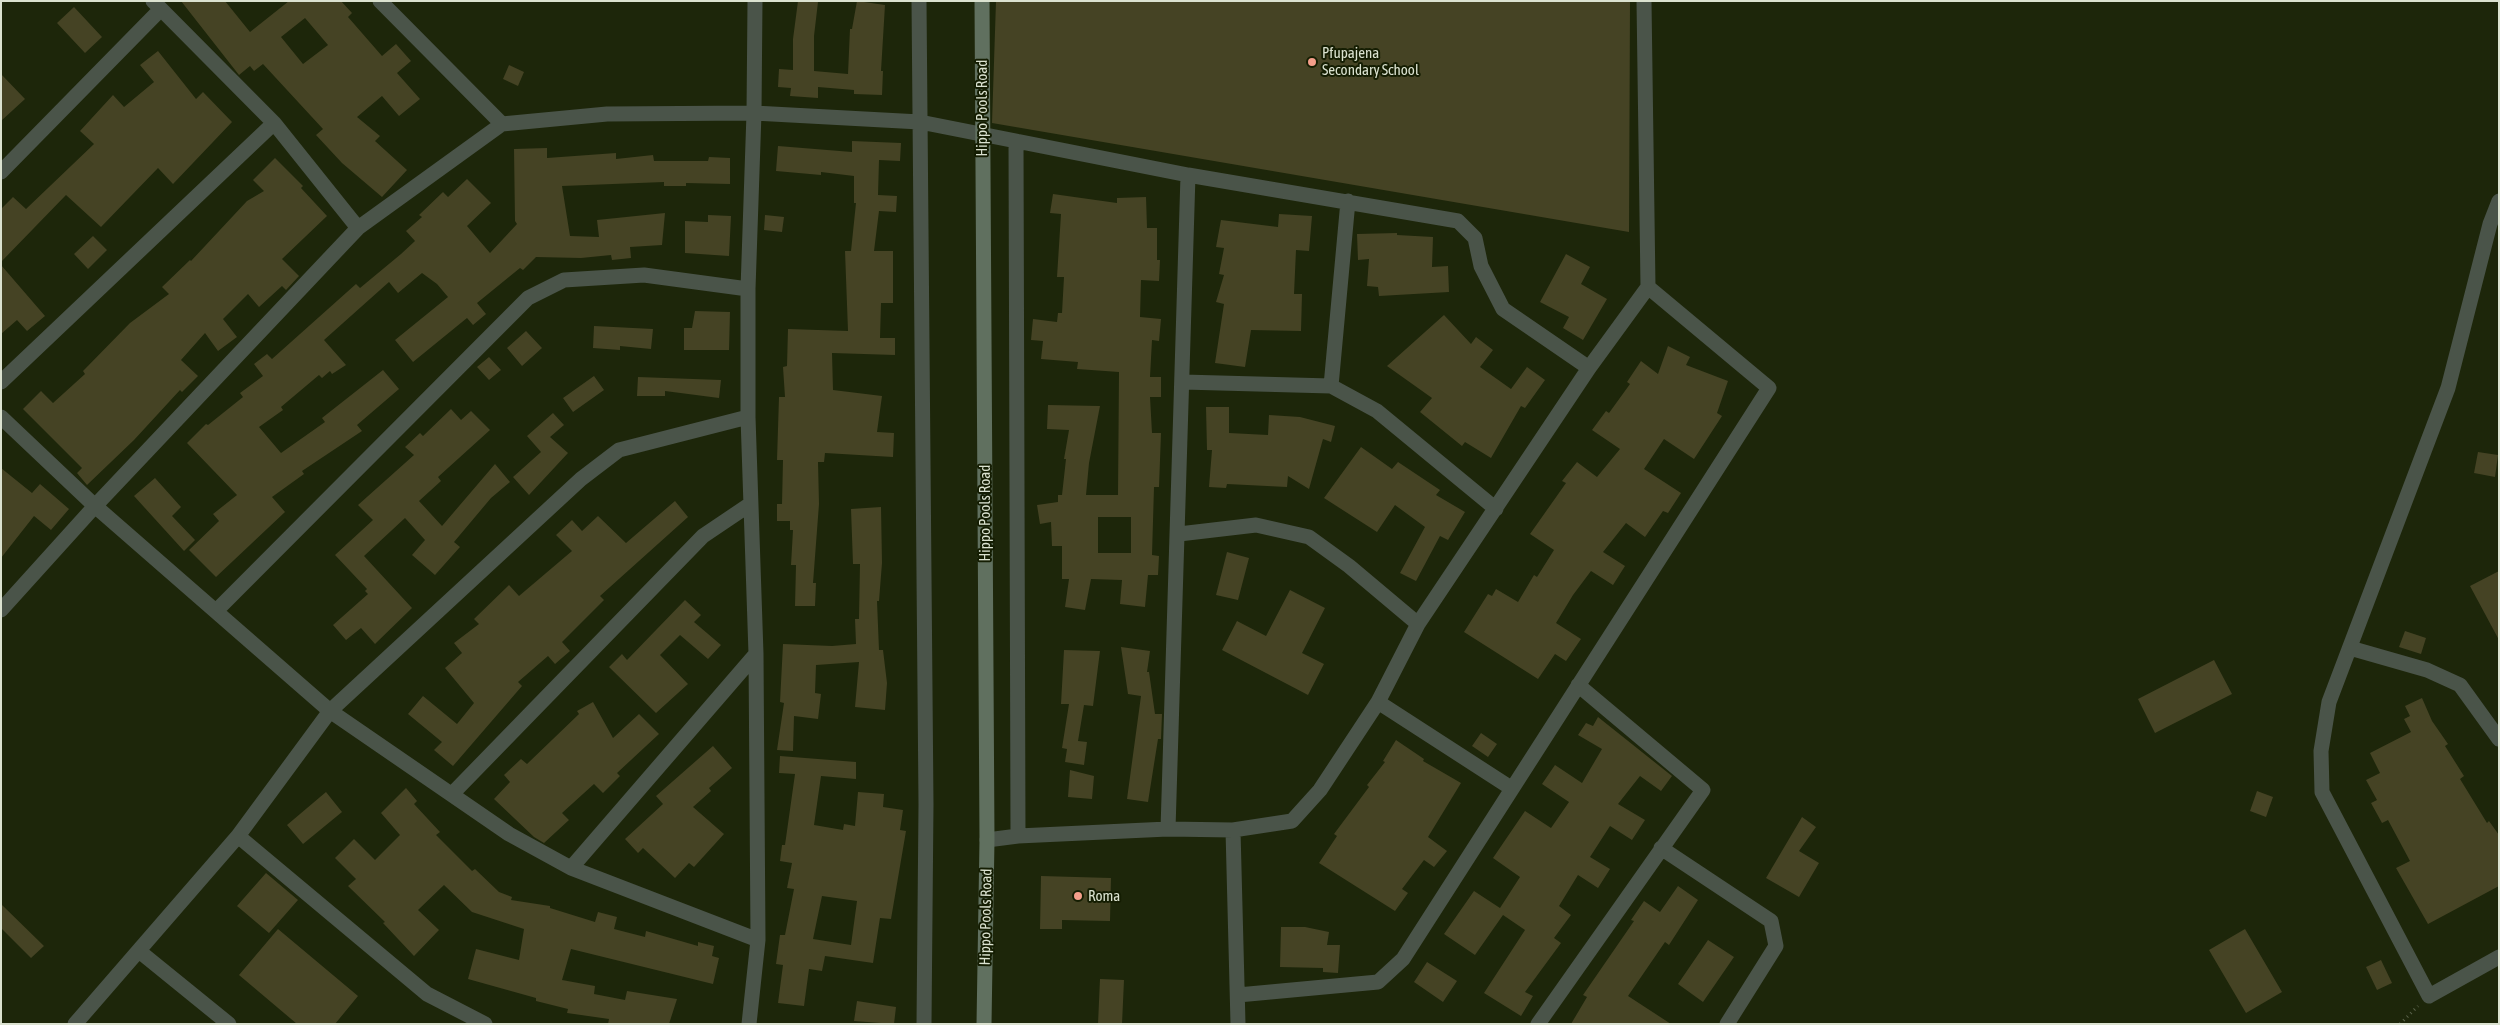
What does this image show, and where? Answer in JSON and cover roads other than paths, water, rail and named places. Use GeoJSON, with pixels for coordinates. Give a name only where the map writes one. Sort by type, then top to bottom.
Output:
{"type":"FeatureCollection","features":[{"type":"Feature","properties":{"kind":"street"},"geometry":{"type":"LineString","coordinates":[[380,1],[502,124]]}},
{"type":"Feature","properties":{"kind":"street"},"geometry":{"type":"LineString","coordinates":[[749,1024],[758,940],[756,654],[749,505],[748,417],[748,289],[754,113],[754,1]]}},
{"type":"Feature","properties":{"kind":"street"},"geometry":{"type":"LineString","coordinates":[[919,1],[926,804],[924,1024]]}},
{"type":"Feature","properties":{"kind":"street","name":"Hippo Pools Road"},"geometry":{"type":"LineString","coordinates":[[982,1],[987,840],[984,1024]]}},
{"type":"Feature","properties":{"kind":"street"},"geometry":{"type":"LineString","coordinates":[[987,840],[1018,836],[1168,830],[1233,830],[1292,820],[1320,790],[1378,702],[1418,624],[1589,368],[1648,287],[1644,1]]}},
{"type":"Feature","properties":{"kind":"street"},"geometry":{"type":"LineString","coordinates":[[1,172],[157,6],[274,123],[358,228]]}},
{"type":"Feature","properties":{"kind":"street"},"geometry":{"type":"LineString","coordinates":[[1,610],[95,506],[358,228],[502,124],[607,114],[754,113],[920,122],[982,136],[1188,175],[1458,221],[1475,238],[1481,266],[1503,309],[1589,368]]}},
{"type":"Feature","properties":{"kind":"street"},"geometry":{"type":"LineString","coordinates":[[1,382],[274,123]]}},
{"type":"Feature","properties":{"kind":"street"},"geometry":{"type":"LineString","coordinates":[[1016,141],[1018,836]]}},
{"type":"Feature","properties":{"kind":"street"},"geometry":{"type":"LineString","coordinates":[[1168,830],[1179,534],[1188,175]]}},
{"type":"Feature","properties":{"kind":"street"},"geometry":{"type":"LineString","coordinates":[[1331,386],[1348,201]]}},
{"type":"Feature","properties":{"kind":"street"},"geometry":{"type":"LineString","coordinates":[[2499,201],[2494,226],[2448,388],[2329,702],[2321,751],[2322,792],[2429,996],[2499,957]]}},
{"type":"Feature","properties":{"kind":"street"},"geometry":{"type":"LineString","coordinates":[[216,611],[528,298],[564,280],[644,275],[748,289]]}},
{"type":"Feature","properties":{"kind":"street"},"geometry":{"type":"LineString","coordinates":[[1238,995],[1378,982],[1402,959],[1769,388],[1648,287]]}},
{"type":"Feature","properties":{"kind":"street"},"geometry":{"type":"LineString","coordinates":[[1183,382],[1331,386],[1377,411],[1496,509]]}},
{"type":"Feature","properties":{"kind":"street"},"geometry":{"type":"LineString","coordinates":[[1,417],[95,506],[330,711],[508,834],[571,868],[758,940]]}},
{"type":"Feature","properties":{"kind":"street"},"geometry":{"type":"LineString","coordinates":[[75,1024],[238,836],[330,711],[581,479],[619,450],[748,417]]}},
{"type":"Feature","properties":{"kind":"street"},"geometry":{"type":"LineString","coordinates":[[452,794],[703,536],[749,505]]}},
{"type":"Feature","properties":{"kind":"street"},"geometry":{"type":"LineString","coordinates":[[1179,534],[1256,525],[1309,537],[1349,566],[1418,624]]}},
{"type":"Feature","properties":{"kind":"street"},"geometry":{"type":"LineString","coordinates":[[2350,648],[2427,670],[2460,686],[2499,739]]}},
{"type":"Feature","properties":{"kind":"street"},"geometry":{"type":"LineString","coordinates":[[571,868],[756,654]]}},
{"type":"Feature","properties":{"kind":"street"},"geometry":{"type":"LineString","coordinates":[[1538,1024],[1703,790],[1578,685]]}},
{"type":"Feature","properties":{"kind":"street"},"geometry":{"type":"LineString","coordinates":[[1378,702],[1511,788]]}},
{"type":"Feature","properties":{"kind":"street"},"geometry":{"type":"LineString","coordinates":[[1233,830],[1238,1024]]}},
{"type":"Feature","properties":{"kind":"street"},"geometry":{"type":"LineString","coordinates":[[238,836],[427,994],[485,1024]]}},
{"type":"Feature","properties":{"kind":"street"},"geometry":{"type":"LineString","coordinates":[[1661,848],[1771,921],[1776,946],[1726,1024]]}},
{"type":"Feature","properties":{"kind":"street"},"geometry":{"type":"LineString","coordinates":[[139,951],[229,1024]]}},
{"type":"Feature","properties":{"kind":"place","name":"Pfupajena Secondary School"},"geometry":{"type":"Point","coordinates":[1312,62]}},
{"type":"Feature","properties":{"kind":"place","name":"Roma"},"geometry":{"type":"Point","coordinates":[1078,896]}}]}
